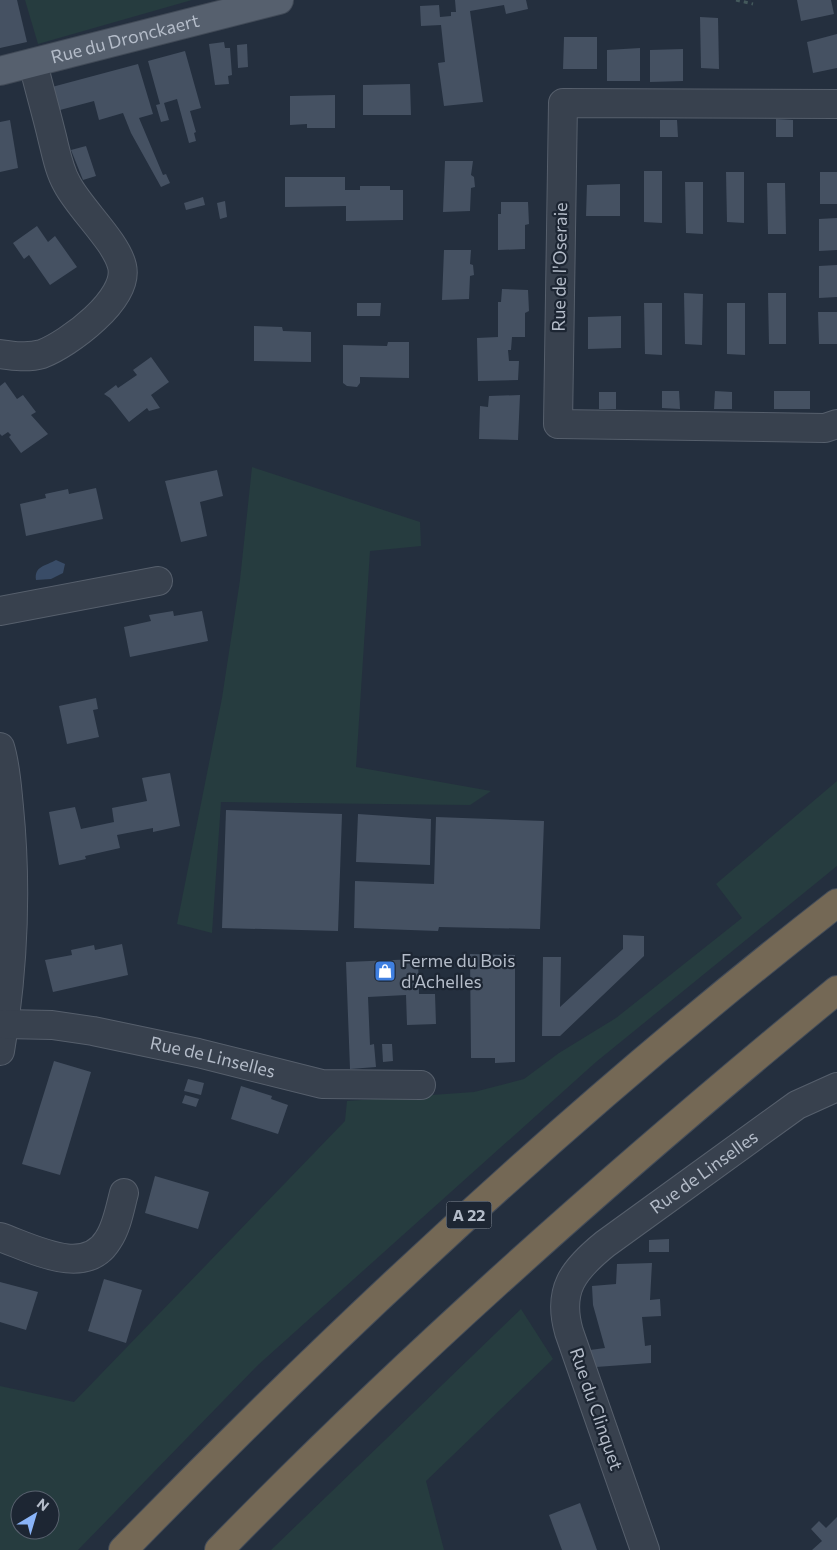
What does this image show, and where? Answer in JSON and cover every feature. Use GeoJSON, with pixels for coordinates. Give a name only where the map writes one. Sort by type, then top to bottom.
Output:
{"type":"FeatureCollection","features":[{"type":"Feature","properties":{"kind":"highway","name":"A 22"},"geometry":{"type":"LineString","coordinates":[[123,1550],[303,1370],[478,1207],[643,1061],[837,903]]}},
{"type":"Feature","properties":{"kind":"highway"},"geometry":{"type":"LineString","coordinates":[[219,1550],[384,1387],[503,1277],[624,1168],[837,990]]}},
{"type":"Feature","properties":{"kind":"main road","name":"Rue du Dronckaert"},"geometry":{"type":"LineString","coordinates":[[0,71],[279,0]]}},
{"type":"Feature","properties":{"kind":"street"},"geometry":{"type":"LineString","coordinates":[[5,355],[28,356],[42,353],[72,336],[109,305],[121,285],[123,276],[120,259],[76,200],[62,173],[33,63]]}},
{"type":"Feature","properties":{"kind":"street","name":"Rue de l'Oseraie"},"geometry":{"type":"LineString","coordinates":[[837,104],[563,103],[558,424],[825,428],[837,424]]}},
{"type":"Feature","properties":{"kind":"street"},"geometry":{"type":"LineString","coordinates":[[0,611],[158,582]]}},
{"type":"Feature","properties":{"kind":"street"},"geometry":{"type":"LineString","coordinates":[[0,747],[12,896],[4,1024],[0,1051]]}},
{"type":"Feature","properties":{"kind":"street","name":"Rue de Linselles"},"geometry":{"type":"LineString","coordinates":[[4,1024],[52,1026],[92,1031],[198,1052],[322,1084],[422,1085]]}},
{"type":"Feature","properties":{"kind":"street","name":"Rue de Linselles"},"geometry":{"type":"LineString","coordinates":[[578,1269],[605,1244],[777,1119],[812,1097],[837,1087]]}},
{"type":"Feature","properties":{"kind":"street"},"geometry":{"type":"LineString","coordinates":[[0,1238],[66,1258],[90,1257],[99,1251],[111,1236],[124,1193]]}},
{"type":"Feature","properties":{"kind":"street","name":"Rue du Clinquet"},"geometry":{"type":"LineString","coordinates":[[578,1269],[566,1291],[564,1314],[645,1550]]}},
{"type":"Feature","properties":{"kind":"path"},"geometry":{"type":"LineString","coordinates":[[736,0],[753,4]]}},
{"type":"Feature","properties":{"kind":"green space"},"geometry":{"type":"Polygon","coordinates":[[[25,0],[192,0],[38,44],[25,0]]]}},
{"type":"Feature","properties":{"kind":"green space"},"geometry":{"type":"Polygon","coordinates":[[[252,467],[420,522],[421,546],[370,551],[356,767],[491,791],[470,805],[221,802],[212,933],[177,924],[222,698],[240,580],[252,467]]]}},
{"type":"Feature","properties":{"kind":"green space"},"geometry":{"type":"Polygon","coordinates":[[[837,781],[837,866],[596,1062],[258,1365],[78,1550],[0,1550],[0,1386],[74,1402],[345,1121],[347,1101],[474,1092],[524,1079],[559,1053],[616,1018],[742,918],[716,884],[837,781]]]}},
{"type":"Feature","properties":{"kind":"green space"},"geometry":{"type":"Polygon","coordinates":[[[521,1309],[553,1359],[426,1481],[444,1550],[271,1550],[521,1309]]]}},
{"type":"Feature","properties":{"kind":"water"},"geometry":{"type":"Polygon","coordinates":[[[56,560],[65,564],[63,573],[51,579],[36,580],[39,569],[56,560]]]}},
{"type":"Feature","properties":{"kind":"building"},"geometry":{"type":"Polygon","coordinates":[[[0,0],[17,0],[27,42],[0,48],[0,0]]]}},
{"type":"Feature","properties":{"kind":"building"},"geometry":{"type":"Polygon","coordinates":[[[455,0],[526,0],[528,9],[506,14],[504,5],[470,11],[483,102],[444,106],[438,63],[445,62],[441,25],[421,26],[420,6],[439,5],[440,17],[451,16],[451,12],[456,12],[455,0]]]}},
{"type":"Feature","properties":{"kind":"building"},"geometry":{"type":"Polygon","coordinates":[[[797,0],[831,0],[834,14],[801,21],[797,0]]]}},
{"type":"Feature","properties":{"kind":"building"},"geometry":{"type":"Polygon","coordinates":[[[700,17],[718,18],[719,69],[701,68],[700,17]]]}},
{"type":"Feature","properties":{"kind":"building"},"geometry":{"type":"Polygon","coordinates":[[[837,34],[837,68],[813,73],[807,42],[837,34]]]}},
{"type":"Feature","properties":{"kind":"building"},"geometry":{"type":"Polygon","coordinates":[[[564,37],[597,37],[597,69],[563,69],[564,37]]]}},
{"type":"Feature","properties":{"kind":"building"},"geometry":{"type":"Polygon","coordinates":[[[224,42],[225,48],[230,48],[232,75],[228,76],[229,84],[215,85],[209,44],[224,42]]]}},
{"type":"Feature","properties":{"kind":"building"},"geometry":{"type":"Polygon","coordinates":[[[247,44],[248,67],[238,68],[237,45],[247,44]]]}},
{"type":"Feature","properties":{"kind":"building"},"geometry":{"type":"Polygon","coordinates":[[[640,48],[640,81],[607,81],[607,50],[640,48]]]}},
{"type":"Feature","properties":{"kind":"building"},"geometry":{"type":"Polygon","coordinates":[[[683,49],[683,81],[650,82],[650,50],[683,49]]]}},
{"type":"Feature","properties":{"kind":"building"},"geometry":{"type":"Polygon","coordinates":[[[185,51],[201,108],[190,111],[196,132],[194,133],[196,141],[189,143],[177,99],[164,103],[169,120],[161,122],[156,105],[160,104],[148,61],[185,51]]]}},
{"type":"Feature","properties":{"kind":"building"},"geometry":{"type":"Polygon","coordinates":[[[138,64],[153,114],[139,118],[163,175],[166,174],[170,183],[161,187],[131,133],[123,113],[99,120],[94,101],[60,110],[52,87],[138,64]]]}},
{"type":"Feature","properties":{"kind":"building"},"geometry":{"type":"Polygon","coordinates":[[[410,84],[411,115],[363,115],[363,85],[410,84]]]}},
{"type":"Feature","properties":{"kind":"building"},"geometry":{"type":"Polygon","coordinates":[[[335,95],[335,128],[307,128],[307,124],[290,125],[290,96],[335,95]]]}},
{"type":"Feature","properties":{"kind":"building"},"geometry":{"type":"Polygon","coordinates":[[[776,119],[793,120],[793,137],[776,137],[776,119]]]}},
{"type":"Feature","properties":{"kind":"building"},"geometry":{"type":"Polygon","coordinates":[[[10,120],[18,168],[0,172],[0,122],[10,120]]]}},
{"type":"Feature","properties":{"kind":"building"},"geometry":{"type":"Polygon","coordinates":[[[660,120],[677,120],[678,137],[660,137],[660,120]]]}},
{"type":"Feature","properties":{"kind":"building"},"geometry":{"type":"Polygon","coordinates":[[[86,146],[96,176],[83,180],[71,150],[86,146]]]}},
{"type":"Feature","properties":{"kind":"building"},"geometry":{"type":"Polygon","coordinates":[[[445,161],[473,161],[471,175],[474,177],[475,187],[471,188],[470,211],[443,212],[445,161]]]}},
{"type":"Feature","properties":{"kind":"building"},"geometry":{"type":"Polygon","coordinates":[[[644,171],[662,171],[662,223],[644,222],[644,171]]]}},
{"type":"Feature","properties":{"kind":"building"},"geometry":{"type":"Polygon","coordinates":[[[726,172],[744,172],[744,223],[727,222],[726,172]]]}},
{"type":"Feature","properties":{"kind":"building"},"geometry":{"type":"Polygon","coordinates":[[[820,172],[837,172],[837,204],[820,204],[820,172]]]}},
{"type":"Feature","properties":{"kind":"building"},"geometry":{"type":"Polygon","coordinates":[[[285,177],[345,177],[345,190],[360,190],[360,186],[390,186],[390,190],[403,190],[403,220],[346,221],[346,206],[285,207],[285,177]]]}},
{"type":"Feature","properties":{"kind":"building"},"geometry":{"type":"Polygon","coordinates":[[[685,182],[703,182],[703,234],[686,233],[685,182]]]}},
{"type":"Feature","properties":{"kind":"building"},"geometry":{"type":"Polygon","coordinates":[[[767,183],[785,183],[786,234],[768,234],[767,183]]]}},
{"type":"Feature","properties":{"kind":"building"},"geometry":{"type":"Polygon","coordinates":[[[620,184],[620,216],[586,216],[587,185],[620,184]]]}},
{"type":"Feature","properties":{"kind":"building"},"geometry":{"type":"Polygon","coordinates":[[[203,197],[205,205],[186,210],[184,203],[203,197]]]}},
{"type":"Feature","properties":{"kind":"building"},"geometry":{"type":"Polygon","coordinates":[[[225,201],[227,217],[220,219],[217,203],[225,201]]]}},
{"type":"Feature","properties":{"kind":"building"},"geometry":{"type":"Polygon","coordinates":[[[501,202],[528,202],[529,224],[525,225],[525,249],[498,250],[498,214],[501,214],[501,202]]]}},
{"type":"Feature","properties":{"kind":"building"},"geometry":{"type":"Polygon","coordinates":[[[837,218],[837,250],[819,251],[819,219],[837,218]]]}},
{"type":"Feature","properties":{"kind":"building"},"geometry":{"type":"Polygon","coordinates":[[[37,226],[48,242],[55,236],[77,267],[50,285],[29,255],[24,259],[13,243],[37,226]]]}},
{"type":"Feature","properties":{"kind":"building"},"geometry":{"type":"Polygon","coordinates":[[[444,250],[471,250],[470,264],[473,265],[474,275],[470,276],[469,299],[442,300],[444,250]]]}},
{"type":"Feature","properties":{"kind":"building"},"geometry":{"type":"Polygon","coordinates":[[[837,265],[837,297],[819,298],[819,266],[837,265]]]}},
{"type":"Feature","properties":{"kind":"building"},"geometry":{"type":"Polygon","coordinates":[[[502,289],[528,290],[529,311],[525,313],[525,337],[512,337],[511,350],[508,350],[509,361],[519,361],[518,380],[478,381],[477,338],[498,337],[498,302],[501,302],[502,289]]]}},
{"type":"Feature","properties":{"kind":"building"},"geometry":{"type":"Polygon","coordinates":[[[684,293],[703,294],[702,345],[685,344],[684,293]]]}},
{"type":"Feature","properties":{"kind":"building"},"geometry":{"type":"Polygon","coordinates":[[[768,293],[786,293],[786,344],[769,344],[768,293]]]}},
{"type":"Feature","properties":{"kind":"building"},"geometry":{"type":"Polygon","coordinates":[[[357,303],[381,303],[380,316],[357,316],[357,303]]]}},
{"type":"Feature","properties":{"kind":"building"},"geometry":{"type":"Polygon","coordinates":[[[644,303],[662,303],[662,355],[645,354],[644,303]]]}},
{"type":"Feature","properties":{"kind":"building"},"geometry":{"type":"Polygon","coordinates":[[[727,303],[745,303],[745,355],[727,354],[727,303]]]}},
{"type":"Feature","properties":{"kind":"building"},"geometry":{"type":"Polygon","coordinates":[[[818,312],[837,312],[837,344],[819,344],[818,312]]]}},
{"type":"Feature","properties":{"kind":"building"},"geometry":{"type":"Polygon","coordinates":[[[621,316],[621,348],[588,349],[588,317],[621,316]]]}},
{"type":"Feature","properties":{"kind":"building"},"geometry":{"type":"Polygon","coordinates":[[[254,326],[282,327],[283,331],[311,332],[311,362],[254,361],[254,326]]]}},
{"type":"Feature","properties":{"kind":"building"},"geometry":{"type":"Polygon","coordinates":[[[388,342],[409,342],[409,378],[360,377],[360,383],[357,387],[347,386],[343,383],[343,345],[387,346],[388,342]]]}},
{"type":"Feature","properties":{"kind":"building"},"geometry":{"type":"Polygon","coordinates":[[[151,357],[169,382],[151,395],[160,408],[149,411],[147,408],[129,422],[110,398],[104,394],[116,385],[118,388],[137,375],[133,370],[151,357]]]}},
{"type":"Feature","properties":{"kind":"building"},"geometry":{"type":"Polygon","coordinates":[[[5,382],[17,399],[23,395],[36,412],[31,415],[48,434],[21,453],[9,437],[11,435],[8,432],[2,436],[0,434],[0,386],[5,382]]]}},
{"type":"Feature","properties":{"kind":"building"},"geometry":{"type":"Polygon","coordinates":[[[662,391],[679,391],[680,409],[662,408],[662,391]]]}},
{"type":"Feature","properties":{"kind":"building"},"geometry":{"type":"Polygon","coordinates":[[[715,391],[732,392],[732,409],[714,409],[715,391]]]}},
{"type":"Feature","properties":{"kind":"building"},"geometry":{"type":"Polygon","coordinates":[[[774,391],[810,391],[810,409],[774,409],[774,391]]]}},
{"type":"Feature","properties":{"kind":"building"},"geometry":{"type":"Polygon","coordinates":[[[599,392],[616,392],[616,409],[599,409],[599,392]]]}},
{"type":"Feature","properties":{"kind":"building"},"geometry":{"type":"Polygon","coordinates":[[[520,395],[518,440],[479,439],[480,406],[488,407],[489,396],[520,395]]]}},
{"type":"Feature","properties":{"kind":"building"},"geometry":{"type":"Polygon","coordinates":[[[217,470],[223,496],[200,502],[207,536],[181,542],[165,481],[217,470]]]}},
{"type":"Feature","properties":{"kind":"building"},"geometry":{"type":"Polygon","coordinates":[[[96,488],[103,519],[26,536],[20,504],[46,498],[45,494],[68,489],[69,494],[96,488]]]}},
{"type":"Feature","properties":{"kind":"building"},"geometry":{"type":"Polygon","coordinates":[[[173,611],[174,616],[202,611],[208,641],[130,657],[124,627],[151,621],[149,615],[173,611]]]}},
{"type":"Feature","properties":{"kind":"building"},"geometry":{"type":"Polygon","coordinates":[[[96,698],[98,709],[93,710],[99,737],[67,744],[59,706],[96,698]]]}},
{"type":"Feature","properties":{"kind":"building"},"geometry":{"type":"Polygon","coordinates":[[[170,773],[180,826],[153,832],[153,828],[117,835],[120,848],[85,856],[86,859],[59,865],[49,812],[75,807],[81,829],[114,822],[112,808],[147,801],[142,778],[170,773]]]}},
{"type":"Feature","properties":{"kind":"building"},"geometry":{"type":"Polygon","coordinates":[[[226,810],[342,814],[338,931],[222,928],[226,810]]]}},
{"type":"Feature","properties":{"kind":"building"},"geometry":{"type":"Polygon","coordinates":[[[358,814],[431,819],[430,865],[356,862],[358,814]]]}},
{"type":"Feature","properties":{"kind":"building"},"geometry":{"type":"Polygon","coordinates":[[[436,817],[544,821],[540,929],[439,927],[438,931],[354,928],[355,881],[434,884],[436,817]]]}},
{"type":"Feature","properties":{"kind":"building"},"geometry":{"type":"Polygon","coordinates":[[[623,935],[644,936],[644,956],[560,1036],[542,1036],[543,957],[561,957],[560,1007],[623,949],[623,935]]]}},
{"type":"Feature","properties":{"kind":"building"},"geometry":{"type":"Polygon","coordinates":[[[122,944],[128,975],[53,992],[45,960],[72,955],[71,950],[94,945],[95,950],[122,944]]]}},
{"type":"Feature","properties":{"kind":"building"},"geometry":{"type":"Polygon","coordinates":[[[470,954],[515,955],[515,1062],[495,1063],[495,1058],[471,1058],[470,954]]]}},
{"type":"Feature","properties":{"kind":"building"},"geometry":{"type":"Polygon","coordinates":[[[418,959],[419,994],[435,994],[436,1024],[407,1025],[406,995],[368,997],[370,1045],[374,1044],[376,1067],[350,1069],[346,962],[418,959]]]}},
{"type":"Feature","properties":{"kind":"building"},"geometry":{"type":"Polygon","coordinates":[[[382,1044],[392,1044],[393,1061],[383,1062],[382,1044]]]}},
{"type":"Feature","properties":{"kind":"building"},"geometry":{"type":"Polygon","coordinates":[[[54,1061],[91,1072],[60,1175],[22,1164],[54,1061]]]}},
{"type":"Feature","properties":{"kind":"building"},"geometry":{"type":"Polygon","coordinates":[[[188,1079],[204,1083],[201,1095],[184,1091],[188,1079]]]}},
{"type":"Feature","properties":{"kind":"building"},"geometry":{"type":"Polygon","coordinates":[[[241,1086],[272,1096],[271,1099],[288,1105],[278,1134],[231,1119],[241,1086]]]}},
{"type":"Feature","properties":{"kind":"building"},"geometry":{"type":"Polygon","coordinates":[[[185,1095],[199,1099],[196,1107],[182,1103],[185,1095]]]}},
{"type":"Feature","properties":{"kind":"building"},"geometry":{"type":"Polygon","coordinates":[[[155,1176],[209,1192],[198,1229],[145,1213],[155,1176]]]}},
{"type":"Feature","properties":{"kind":"building"},"geometry":{"type":"Polygon","coordinates":[[[669,1239],[669,1252],[649,1252],[649,1240],[669,1239]]]}},
{"type":"Feature","properties":{"kind":"building"},"geometry":{"type":"Polygon","coordinates":[[[652,1263],[650,1300],[660,1299],[661,1316],[642,1317],[645,1346],[651,1345],[651,1363],[596,1367],[590,1350],[605,1348],[593,1305],[592,1286],[616,1284],[617,1264],[652,1263]]]}},
{"type":"Feature","properties":{"kind":"building"},"geometry":{"type":"Polygon","coordinates":[[[104,1279],[142,1290],[126,1343],[88,1331],[104,1279]]]}},
{"type":"Feature","properties":{"kind":"building"},"geometry":{"type":"Polygon","coordinates":[[[0,1282],[38,1292],[26,1330],[0,1322],[0,1282]]]}},
{"type":"Feature","properties":{"kind":"building"},"geometry":{"type":"Polygon","coordinates":[[[580,1503],[597,1550],[562,1550],[549,1515],[580,1503]]]}},
{"type":"Feature","properties":{"kind":"building"},"geometry":{"type":"Polygon","coordinates":[[[837,1517],[837,1550],[812,1550],[822,1541],[811,1529],[819,1521],[826,1528],[837,1517]]]}},
{"type":"Feature","properties":{"kind":"place","name":"Ferme du Bois d'Achelles"},"geometry":{"type":"Point","coordinates":[385,971]}}]}
